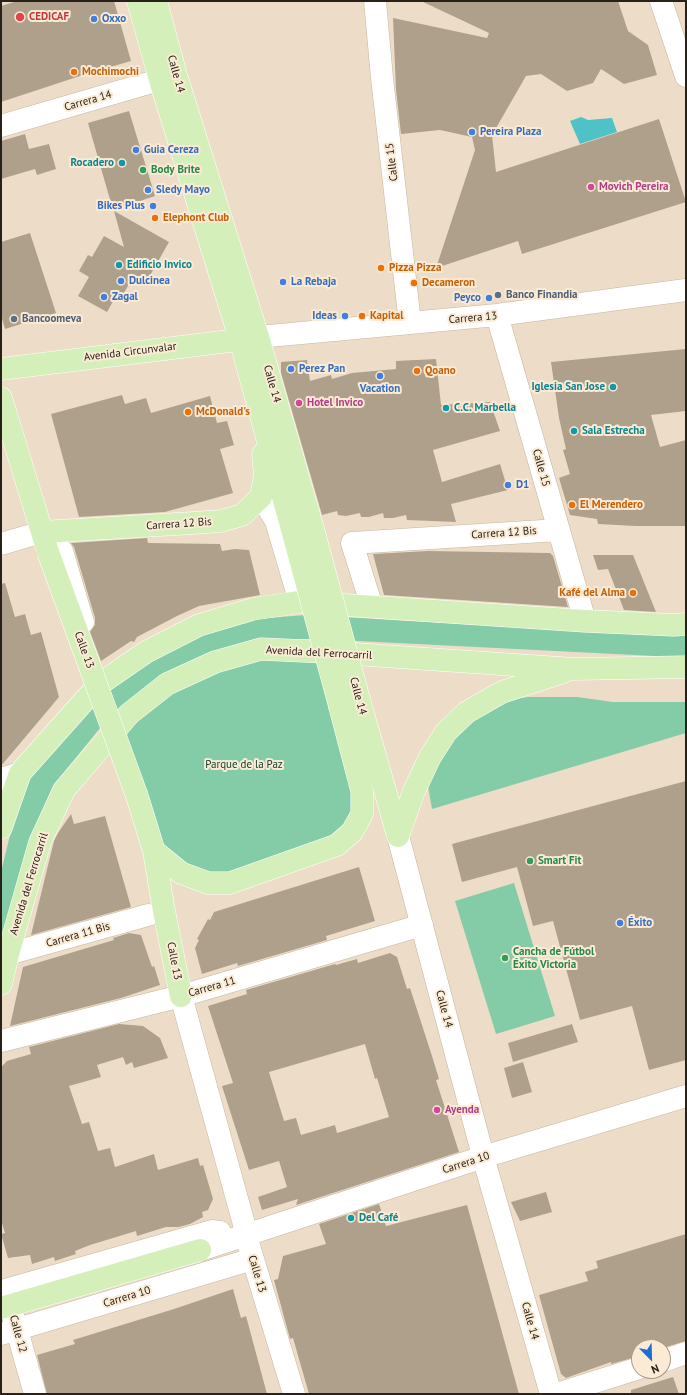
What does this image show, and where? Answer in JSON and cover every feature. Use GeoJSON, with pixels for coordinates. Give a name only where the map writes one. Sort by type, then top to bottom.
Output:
{"type":"FeatureCollection","features":[{"type":"Feature","properties":{"kind":"main road","name":"Calle 14"},"geometry":{"type":"LineString","coordinates":[[138,1],[168,78],[249,338],[350,705],[398,836]]}},
{"type":"Feature","properties":{"kind":"main road","name":"Calle 14"},"geometry":{"type":"LineString","coordinates":[[156,1],[168,78]]}},
{"type":"Feature","properties":{"kind":"main road","name":"Calle 14"},"geometry":{"type":"LineString","coordinates":[[249,338],[259,408],[303,531]]}},
{"type":"Feature","properties":{"kind":"main road","name":"Avenida Circunvalar"},"geometry":{"type":"LineString","coordinates":[[1,369],[249,338]]}},
{"type":"Feature","properties":{"kind":"main road","name":"Calle 13"},"geometry":{"type":"LineString","coordinates":[[1,398],[45,542],[137,796],[154,851],[180,996]]}},
{"type":"Feature","properties":{"kind":"main road"},"geometry":{"type":"LineString","coordinates":[[259,408],[265,476],[261,497]]}},
{"type":"Feature","properties":{"kind":"main road","name":"Carrera 12 Bis"},"geometry":{"type":"LineString","coordinates":[[45,542],[221,521],[242,515],[261,497]]}},
{"type":"Feature","properties":{"kind":"main road"},"geometry":{"type":"LineString","coordinates":[[1,828],[11,776],[84,701],[102,683],[146,652],[199,625],[253,609],[300,602],[585,621],[674,625],[686,624]]}},
{"type":"Feature","properties":{"kind":"main road","name":"Avenida del Ferrocarril"},"geometry":{"type":"LineString","coordinates":[[1,984],[40,842],[64,790],[129,714],[167,684],[215,662],[261,650],[325,652],[574,669],[686,667]]}},
{"type":"Feature","properties":{"kind":"main road"},"geometry":{"type":"LineString","coordinates":[[398,836],[414,791],[430,757],[446,732],[467,712],[502,692],[574,669]]}},
{"type":"Feature","properties":{"kind":"main road","name":"Calle 14"},"geometry":{"type":"LineString","coordinates":[[154,851],[181,874],[208,883],[230,882],[337,845],[352,832],[362,814],[362,792],[350,705]]}},
{"type":"Feature","properties":{"kind":"main road","name":"Carrera 10"},"geometry":{"type":"LineString","coordinates":[[2,1291],[200,1250]]}},
{"type":"Feature","properties":{"kind":"street","name":"Calle 15"},"geometry":{"type":"LineString","coordinates":[[375,1],[382,78],[410,323]]}},
{"type":"Feature","properties":{"kind":"street"},"geometry":{"type":"LineString","coordinates":[[661,1],[686,76]]}},
{"type":"Feature","properties":{"kind":"street","name":"Carrera 14"},"geometry":{"type":"LineString","coordinates":[[1,126],[168,78]]}},
{"type":"Feature","properties":{"kind":"street","name":"Carrera 13"},"geometry":{"type":"LineString","coordinates":[[249,338],[497,315],[686,290]]}},
{"type":"Feature","properties":{"kind":"street","name":"Calle 15"},"geometry":{"type":"LineString","coordinates":[[497,315],[585,621]]}},
{"type":"Feature","properties":{"kind":"street"},"geometry":{"type":"LineString","coordinates":[[261,497],[276,522],[300,602]]}},
{"type":"Feature","properties":{"kind":"street","name":"Carrera 12 Bis"},"geometry":{"type":"LineString","coordinates":[[372,607],[352,543],[559,530]]}},
{"type":"Feature","properties":{"kind":"street","name":"Carrera 12 Bis"},"geometry":{"type":"LineString","coordinates":[[1,544],[45,542]]}},
{"type":"Feature","properties":{"kind":"street","name":"Calle 13"},"geometry":{"type":"LineString","coordinates":[[45,542],[62,551],[102,683]]}},
{"type":"Feature","properties":{"kind":"street","name":"Calle 14"},"geometry":{"type":"LineString","coordinates":[[398,836],[483,1157],[551,1394]]}},
{"type":"Feature","properties":{"kind":"street","name":"Carrera 11 Bis"},"geometry":{"type":"LineString","coordinates":[[8,954],[148,915]]}},
{"type":"Feature","properties":{"kind":"street","name":"Carrera 11"},"geometry":{"type":"LineString","coordinates":[[1,1041],[180,996],[422,925]]}},
{"type":"Feature","properties":{"kind":"street","name":"Calle 13"},"geometry":{"type":"LineString","coordinates":[[180,996],[248,1235],[253,1259],[294,1394]]}},
{"type":"Feature","properties":{"kind":"street","name":"Carrera 10"},"geometry":{"type":"LineString","coordinates":[[200,1250],[483,1157],[686,1096]]}},
{"type":"Feature","properties":{"kind":"street","name":"Carrera 10"},"geometry":{"type":"LineString","coordinates":[[2,1291],[212,1231],[248,1235]]}},
{"type":"Feature","properties":{"kind":"street","name":"Carrera 10"},"geometry":{"type":"LineString","coordinates":[[9,1332],[253,1259]]}},
{"type":"Feature","properties":{"kind":"street","name":"Calle 12"},"geometry":{"type":"LineString","coordinates":[[2,1291],[9,1332],[35,1394]]}},
{"type":"Feature","properties":{"kind":"street"},"geometry":{"type":"LineString","coordinates":[[671,1359],[686,1354]]}},
{"type":"Feature","properties":{"kind":"street"},"geometry":{"type":"LineString","coordinates":[[557,1394],[631,1371]]}},
{"type":"Feature","properties":{"kind":"green space"},"geometry":{"type":"Polygon","coordinates":[[[306,615],[674,636],[686,634],[686,656],[674,657],[318,639],[259,639],[122,706],[100,728],[53,786],[30,839],[1,943],[1,872],[11,831],[31,777],[91,709],[108,691],[152,660],[203,634],[255,619],[306,615]]]}},
{"type":"Feature","properties":{"kind":"green space","name":"Parque de la Paz"},"geometry":{"type":"Polygon","coordinates":[[[325,652],[362,791],[352,832],[230,883],[154,851],[112,732],[215,662],[325,652]]]}},
{"type":"Feature","properties":{"kind":"green space"},"geometry":{"type":"Polygon","coordinates":[[[528,697],[577,697],[613,702],[686,702],[686,733],[432,809],[428,786],[433,773],[457,731],[508,700],[528,697]]]}},
{"type":"Feature","properties":{"kind":"green space","name":"Cancha de Fútbol Éxito Victoria"},"geometry":{"type":"Polygon","coordinates":[[[514,883],[555,1016],[496,1034],[455,901],[514,883]]]}},
{"type":"Feature","properties":{"kind":"water"},"geometry":{"type":"Polygon","coordinates":[[[581,117],[588,120],[612,118],[617,132],[580,144],[570,121],[581,117]]]}},
{"type":"Feature","properties":{"kind":"building"},"geometry":{"type":"Polygon","coordinates":[[[17,1],[114,1],[131,61],[1,102],[1,6],[17,1]]]}},
{"type":"Feature","properties":{"kind":"building","name":"Pereira Plaza"},"geometry":{"type":"Polygon","coordinates":[[[421,1],[618,1],[628,31],[648,45],[657,75],[624,84],[601,69],[593,83],[567,91],[541,74],[526,76],[492,135],[496,172],[659,119],[686,202],[522,254],[518,241],[436,268],[475,150],[472,137],[440,130],[401,134],[396,90],[393,18],[487,38],[489,33],[421,1]]]}},
{"type":"Feature","properties":{"kind":"building","name":"Rocadero"},"geometry":{"type":"Polygon","coordinates":[[[129,111],[155,196],[113,210],[88,123],[129,111]]]}},
{"type":"Feature","properties":{"kind":"building"},"geometry":{"type":"Polygon","coordinates":[[[25,134],[29,149],[49,144],[56,169],[37,175],[35,169],[1,179],[1,141],[25,134]]]}},
{"type":"Feature","properties":{"kind":"building","name":"Edificio Invico"},"geometry":{"type":"Polygon","coordinates":[[[114,211],[169,242],[144,286],[132,279],[121,298],[116,296],[107,312],[78,296],[89,277],[79,271],[88,255],[92,257],[104,236],[124,247],[114,211]]]}},
{"type":"Feature","properties":{"kind":"building"},"geometry":{"type":"Polygon","coordinates":[[[30,233],[56,313],[5,329],[1,315],[1,242],[30,233]]]}},
{"type":"Feature","properties":{"kind":"building"},"geometry":{"type":"Polygon","coordinates":[[[686,349],[686,411],[651,415],[660,447],[686,440],[686,526],[598,524],[597,519],[570,515],[559,478],[570,474],[563,450],[566,449],[559,418],[551,362],[686,349]]]}},
{"type":"Feature","properties":{"kind":"building"},"geometry":{"type":"Polygon","coordinates":[[[436,359],[441,405],[490,402],[500,431],[433,450],[442,482],[500,464],[508,490],[451,504],[456,522],[407,520],[406,515],[393,518],[384,518],[383,513],[369,517],[361,517],[360,513],[346,516],[338,515],[337,511],[322,515],[281,373],[281,362],[307,360],[310,381],[331,375],[332,379],[352,373],[396,369],[396,361],[436,359]]]}},
{"type":"Feature","properties":{"kind":"building"},"geometry":{"type":"Polygon","coordinates":[[[122,395],[125,404],[146,398],[151,413],[210,396],[217,423],[227,421],[234,445],[220,449],[233,493],[165,512],[79,517],[51,414],[122,395]]]}},
{"type":"Feature","properties":{"kind":"building"},"geometry":{"type":"Polygon","coordinates":[[[147,538],[148,543],[220,544],[222,551],[235,549],[249,550],[260,595],[199,606],[137,637],[134,642],[131,641],[101,661],[90,632],[95,625],[95,618],[74,547],[71,543],[147,538]]]}},
{"type":"Feature","properties":{"kind":"building"},"geometry":{"type":"Polygon","coordinates":[[[428,551],[550,553],[553,556],[568,607],[384,595],[373,554],[428,551]]]}},
{"type":"Feature","properties":{"kind":"building","name":"Kafé del Alma"},"geometry":{"type":"Polygon","coordinates":[[[593,555],[633,555],[656,612],[624,610],[608,569],[598,570],[593,555]]]}},
{"type":"Feature","properties":{"kind":"building"},"geometry":{"type":"Polygon","coordinates":[[[5,583],[15,617],[25,614],[31,635],[41,632],[59,697],[1,766],[1,584],[5,583]]]}},
{"type":"Feature","properties":{"kind":"building","name":"Éxito"},"geometry":{"type":"Polygon","coordinates":[[[686,781],[686,1060],[649,1070],[632,1006],[580,1020],[553,921],[533,926],[517,867],[462,882],[452,844],[686,781]]]}},
{"type":"Feature","properties":{"kind":"building"},"geometry":{"type":"Polygon","coordinates":[[[71,814],[74,824],[105,816],[131,907],[31,935],[54,841],[71,814]]]}},
{"type":"Feature","properties":{"kind":"building"},"geometry":{"type":"Polygon","coordinates":[[[359,867],[375,921],[326,936],[327,940],[238,966],[237,963],[202,974],[195,948],[199,940],[197,939],[208,919],[210,920],[214,912],[359,867]]]}},
{"type":"Feature","properties":{"kind":"building"},"geometry":{"type":"Polygon","coordinates":[[[129,933],[141,935],[160,985],[121,998],[10,1026],[23,967],[114,940],[113,938],[129,933]]]}},
{"type":"Feature","properties":{"kind":"building"},"geometry":{"type":"Polygon","coordinates":[[[390,953],[397,957],[407,989],[410,988],[432,1056],[439,1079],[436,1080],[459,1152],[296,1205],[298,1199],[262,1210],[258,1197],[287,1187],[279,1161],[249,1170],[222,1086],[233,1083],[208,1006],[247,994],[246,990],[335,964],[357,959],[358,963],[390,953]],[[365,1044],[269,1072],[284,1121],[296,1118],[301,1135],[335,1125],[337,1133],[389,1117],[377,1078],[375,1079],[365,1044]]]}},
{"type":"Feature","properties":{"kind":"building"},"geometry":{"type":"Polygon","coordinates":[[[119,1024],[143,1026],[160,1038],[168,1058],[134,1068],[132,1062],[126,1065],[123,1057],[97,1065],[101,1077],[69,1086],[82,1124],[89,1122],[98,1151],[110,1148],[115,1167],[154,1154],[158,1170],[198,1158],[200,1166],[203,1165],[213,1199],[208,1210],[202,1212],[203,1217],[190,1224],[179,1227],[166,1227],[137,1236],[136,1231],[90,1245],[75,1251],[76,1254],[55,1261],[54,1257],[32,1264],[30,1255],[8,1258],[1,1234],[5,1233],[1,1220],[1,1067],[7,1061],[31,1054],[29,1047],[119,1024]]]}},
{"type":"Feature","properties":{"kind":"building"},"geometry":{"type":"Polygon","coordinates":[[[572,1024],[578,1042],[513,1062],[508,1043],[572,1024]]]}},
{"type":"Feature","properties":{"kind":"building"},"geometry":{"type":"Polygon","coordinates":[[[523,1062],[532,1092],[512,1098],[504,1068],[523,1062]]]}},
{"type":"Feature","properties":{"kind":"building"},"geometry":{"type":"Polygon","coordinates":[[[546,1192],[552,1212],[520,1221],[511,1202],[546,1192]]]}},
{"type":"Feature","properties":{"kind":"building"},"geometry":{"type":"Polygon","coordinates":[[[379,1204],[386,1226],[467,1205],[519,1394],[309,1394],[293,1338],[290,1339],[274,1280],[278,1279],[283,1256],[326,1244],[319,1224],[379,1204]]]}},
{"type":"Feature","properties":{"kind":"building"},"geometry":{"type":"Polygon","coordinates":[[[686,1234],[686,1341],[671,1346],[671,1339],[631,1339],[631,1358],[611,1364],[611,1362],[566,1378],[561,1374],[539,1295],[588,1281],[585,1272],[598,1268],[596,1261],[686,1234]]]}},
{"type":"Feature","properties":{"kind":"building"},"geometry":{"type":"Polygon","coordinates":[[[233,1289],[241,1318],[246,1316],[267,1394],[47,1394],[37,1355],[75,1344],[73,1340],[233,1289]]]}},
{"type":"Feature","properties":{"kind":"building"},"geometry":{"type":"Polygon","coordinates":[[[673,1377],[679,1394],[631,1394],[631,1390],[671,1379],[673,1377]]]}},
{"type":"Feature","properties":{"kind":"place","name":"CEDICAF"},"geometry":{"type":"Point","coordinates":[20,17]}},
{"type":"Feature","properties":{"kind":"place","name":"Oxxo"},"geometry":{"type":"Point","coordinates":[94,19]}},
{"type":"Feature","properties":{"kind":"place","name":"Mochimochi"},"geometry":{"type":"Point","coordinates":[74,72]}},
{"type":"Feature","properties":{"kind":"place","name":"Pereira Plaza"},"geometry":{"type":"Point","coordinates":[472,132]}},
{"type":"Feature","properties":{"kind":"place","name":"Guia Cereza"},"geometry":{"type":"Point","coordinates":[136,150]}},
{"type":"Feature","properties":{"kind":"place","name":"Rocadero"},"geometry":{"type":"Point","coordinates":[122,163]}},
{"type":"Feature","properties":{"kind":"place","name":"Body Brite"},"geometry":{"type":"Point","coordinates":[143,170]}},
{"type":"Feature","properties":{"kind":"place","name":"Movich Pereira"},"geometry":{"type":"Point","coordinates":[591,187]}},
{"type":"Feature","properties":{"kind":"place","name":"Sledy Mayo"},"geometry":{"type":"Point","coordinates":[148,190]}},
{"type":"Feature","properties":{"kind":"place","name":"Bikes Plus"},"geometry":{"type":"Point","coordinates":[153,206]}},
{"type":"Feature","properties":{"kind":"place","name":"Elephont Club"},"geometry":{"type":"Point","coordinates":[155,218]}},
{"type":"Feature","properties":{"kind":"place","name":"Edificio Invico"},"geometry":{"type":"Point","coordinates":[119,265]}},
{"type":"Feature","properties":{"kind":"place","name":"Pizza Pizza"},"geometry":{"type":"Point","coordinates":[381,268]}},
{"type":"Feature","properties":{"kind":"place","name":"Dulcinea"},"geometry":{"type":"Point","coordinates":[121,281]}},
{"type":"Feature","properties":{"kind":"place","name":"La Rebaja"},"geometry":{"type":"Point","coordinates":[283,282]}},
{"type":"Feature","properties":{"kind":"place","name":"Decameron"},"geometry":{"type":"Point","coordinates":[414,283]}},
{"type":"Feature","properties":{"kind":"place","name":"Banco Finandia"},"geometry":{"type":"Point","coordinates":[498,295]}},
{"type":"Feature","properties":{"kind":"place","name":"Zagal"},"geometry":{"type":"Point","coordinates":[104,297]}},
{"type":"Feature","properties":{"kind":"place","name":"Peyco"},"geometry":{"type":"Point","coordinates":[489,298]}},
{"type":"Feature","properties":{"kind":"place","name":"Ideas"},"geometry":{"type":"Point","coordinates":[345,316]}},
{"type":"Feature","properties":{"kind":"place","name":"Kapital"},"geometry":{"type":"Point","coordinates":[362,316]}},
{"type":"Feature","properties":{"kind":"place","name":"Bancoomeva"},"geometry":{"type":"Point","coordinates":[14,319]}},
{"type":"Feature","properties":{"kind":"place","name":"Perez Pan"},"geometry":{"type":"Point","coordinates":[291,369]}},
{"type":"Feature","properties":{"kind":"place","name":"Qoano"},"geometry":{"type":"Point","coordinates":[417,371]}},
{"type":"Feature","properties":{"kind":"place","name":"Vacation"},"geometry":{"type":"Point","coordinates":[380,376]}},
{"type":"Feature","properties":{"kind":"place","name":"Iglesia San Jose"},"geometry":{"type":"Point","coordinates":[613,387]}},
{"type":"Feature","properties":{"kind":"place","name":"Hotel Invico"},"geometry":{"type":"Point","coordinates":[299,403]}},
{"type":"Feature","properties":{"kind":"place","name":"C.C. Marbella"},"geometry":{"type":"Point","coordinates":[446,408]}},
{"type":"Feature","properties":{"kind":"place","name":"McDonald's"},"geometry":{"type":"Point","coordinates":[188,412]}},
{"type":"Feature","properties":{"kind":"place","name":"Sala Estrecha"},"geometry":{"type":"Point","coordinates":[574,431]}},
{"type":"Feature","properties":{"kind":"place","name":"D1"},"geometry":{"type":"Point","coordinates":[508,485]}},
{"type":"Feature","properties":{"kind":"place","name":"El Merendero"},"geometry":{"type":"Point","coordinates":[572,505]}},
{"type":"Feature","properties":{"kind":"place","name":"Kafé del Alma"},"geometry":{"type":"Point","coordinates":[633,593]}},
{"type":"Feature","properties":{"kind":"place","name":"Smart Fit"},"geometry":{"type":"Point","coordinates":[530,861]}},
{"type":"Feature","properties":{"kind":"place","name":"Éxito"},"geometry":{"type":"Point","coordinates":[620,923]}},
{"type":"Feature","properties":{"kind":"place","name":"Cancha de Fútbol Éxito Victoria"},"geometry":{"type":"Point","coordinates":[505,958]}},
{"type":"Feature","properties":{"kind":"place","name":"Ayenda"},"geometry":{"type":"Point","coordinates":[437,1110]}},
{"type":"Feature","properties":{"kind":"place","name":"Del Café"},"geometry":{"type":"Point","coordinates":[351,1218]}}]}
